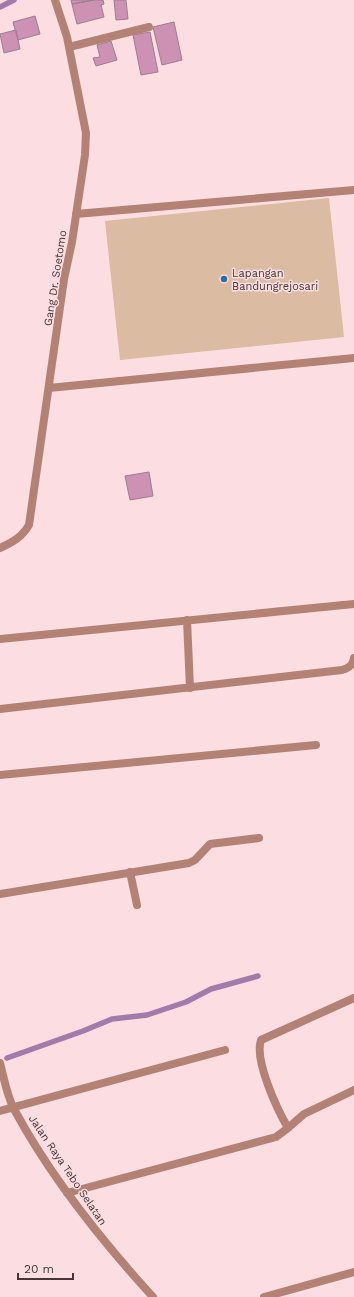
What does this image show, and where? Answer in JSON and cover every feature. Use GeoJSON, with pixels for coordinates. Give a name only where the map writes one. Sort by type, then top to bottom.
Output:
{"type":"FeatureCollection","features":[{"type":"Feature","properties":{"kind":"street","name":"Gang Dr. Soetomo"},"geometry":{"type":"LineString","coordinates":[[0,548],[16,540],[24,533],[29,525],[64,279],[85,155],[86,133],[69,47],[55,0]]}},
{"type":"Feature","properties":{"kind":"street"},"geometry":{"type":"LineString","coordinates":[[69,47],[149,27]]}},
{"type":"Feature","properties":{"kind":"street"},"geometry":{"type":"LineString","coordinates":[[76,214],[354,190]]}},
{"type":"Feature","properties":{"kind":"street"},"geometry":{"type":"LineString","coordinates":[[49,388],[354,358]]}},
{"type":"Feature","properties":{"kind":"street"},"geometry":{"type":"LineString","coordinates":[[0,639],[354,604]]}},
{"type":"Feature","properties":{"kind":"street"},"geometry":{"type":"LineString","coordinates":[[187,620],[190,688]]}},
{"type":"Feature","properties":{"kind":"street"},"geometry":{"type":"LineString","coordinates":[[0,709],[342,670],[348,668],[353,663],[354,658]]}},
{"type":"Feature","properties":{"kind":"street"},"geometry":{"type":"LineString","coordinates":[[0,775],[316,745]]}},
{"type":"Feature","properties":{"kind":"street"},"geometry":{"type":"LineString","coordinates":[[0,894],[188,863],[195,860],[210,844],[259,838]]}},
{"type":"Feature","properties":{"kind":"street"},"geometry":{"type":"LineString","coordinates":[[130,872],[137,905]]}},
{"type":"Feature","properties":{"kind":"street"},"geometry":{"type":"LineString","coordinates":[[288,1128],[271,1095],[258,1048],[261,1040],[354,998]]}},
{"type":"Feature","properties":{"kind":"street"},"geometry":{"type":"LineString","coordinates":[[0,1111],[225,1050]]}},
{"type":"Feature","properties":{"kind":"street","name":"Jalan Raya Tebo Selatan"},"geometry":{"type":"LineString","coordinates":[[0,1063],[14,1108],[67,1193],[104,1243],[153,1297]]}},
{"type":"Feature","properties":{"kind":"street"},"geometry":{"type":"LineString","coordinates":[[67,1193],[276,1137],[304,1114],[354,1090]]}},
{"type":"Feature","properties":{"kind":"street"},"geometry":{"type":"LineString","coordinates":[[264,1297],[354,1272]]}},
{"type":"Feature","properties":{"kind":"shaded area","name":"Lapangan Bandungrejosari"},"geometry":{"type":"Polygon","coordinates":[[[329,198],[344,337],[120,360],[105,221],[329,198]]]}},
{"type":"Feature","properties":{"kind":"building"},"geometry":{"type":"Polygon","coordinates":[[[71,0],[94,0],[72,4],[71,0]]]}},
{"type":"Feature","properties":{"kind":"building"},"geometry":{"type":"Polygon","coordinates":[[[103,0],[104,4],[101,5],[104,17],[77,24],[72,4],[103,0]]]}},
{"type":"Feature","properties":{"kind":"building"},"geometry":{"type":"Polygon","coordinates":[[[114,0],[126,0],[128,19],[116,20],[114,0]]]}},
{"type":"Feature","properties":{"kind":"building"},"geometry":{"type":"Polygon","coordinates":[[[35,16],[40,34],[18,40],[13,22],[35,16]]]}},
{"type":"Feature","properties":{"kind":"building"},"geometry":{"type":"Polygon","coordinates":[[[174,22],[182,60],[162,65],[153,27],[174,22]]]}},
{"type":"Feature","properties":{"kind":"building"},"geometry":{"type":"Polygon","coordinates":[[[16,30],[20,49],[4,53],[0,34],[16,30]]]}},
{"type":"Feature","properties":{"kind":"building"},"geometry":{"type":"Polygon","coordinates":[[[150,32],[158,72],[141,75],[133,35],[150,32]]]}},
{"type":"Feature","properties":{"kind":"building"},"geometry":{"type":"Polygon","coordinates":[[[111,41],[117,60],[96,66],[93,58],[100,57],[97,45],[111,41]]]}},
{"type":"Feature","properties":{"kind":"building"},"geometry":{"type":"Polygon","coordinates":[[[149,472],[153,496],[130,500],[125,476],[149,472]]]}},
{"type":"Feature","properties":{"kind":"waterway"},"geometry":{"type":"LineString","coordinates":[[0,7],[14,0]]}},
{"type":"Feature","properties":{"kind":"waterway"},"geometry":{"type":"LineString","coordinates":[[7,1058],[112,1019],[147,1015],[186,1002],[211,989],[258,976]]}},
{"type":"Feature","properties":{"kind":"place","name":"Lapangan Bandungrejosari"},"geometry":{"type":"Point","coordinates":[224,279]}}]}
